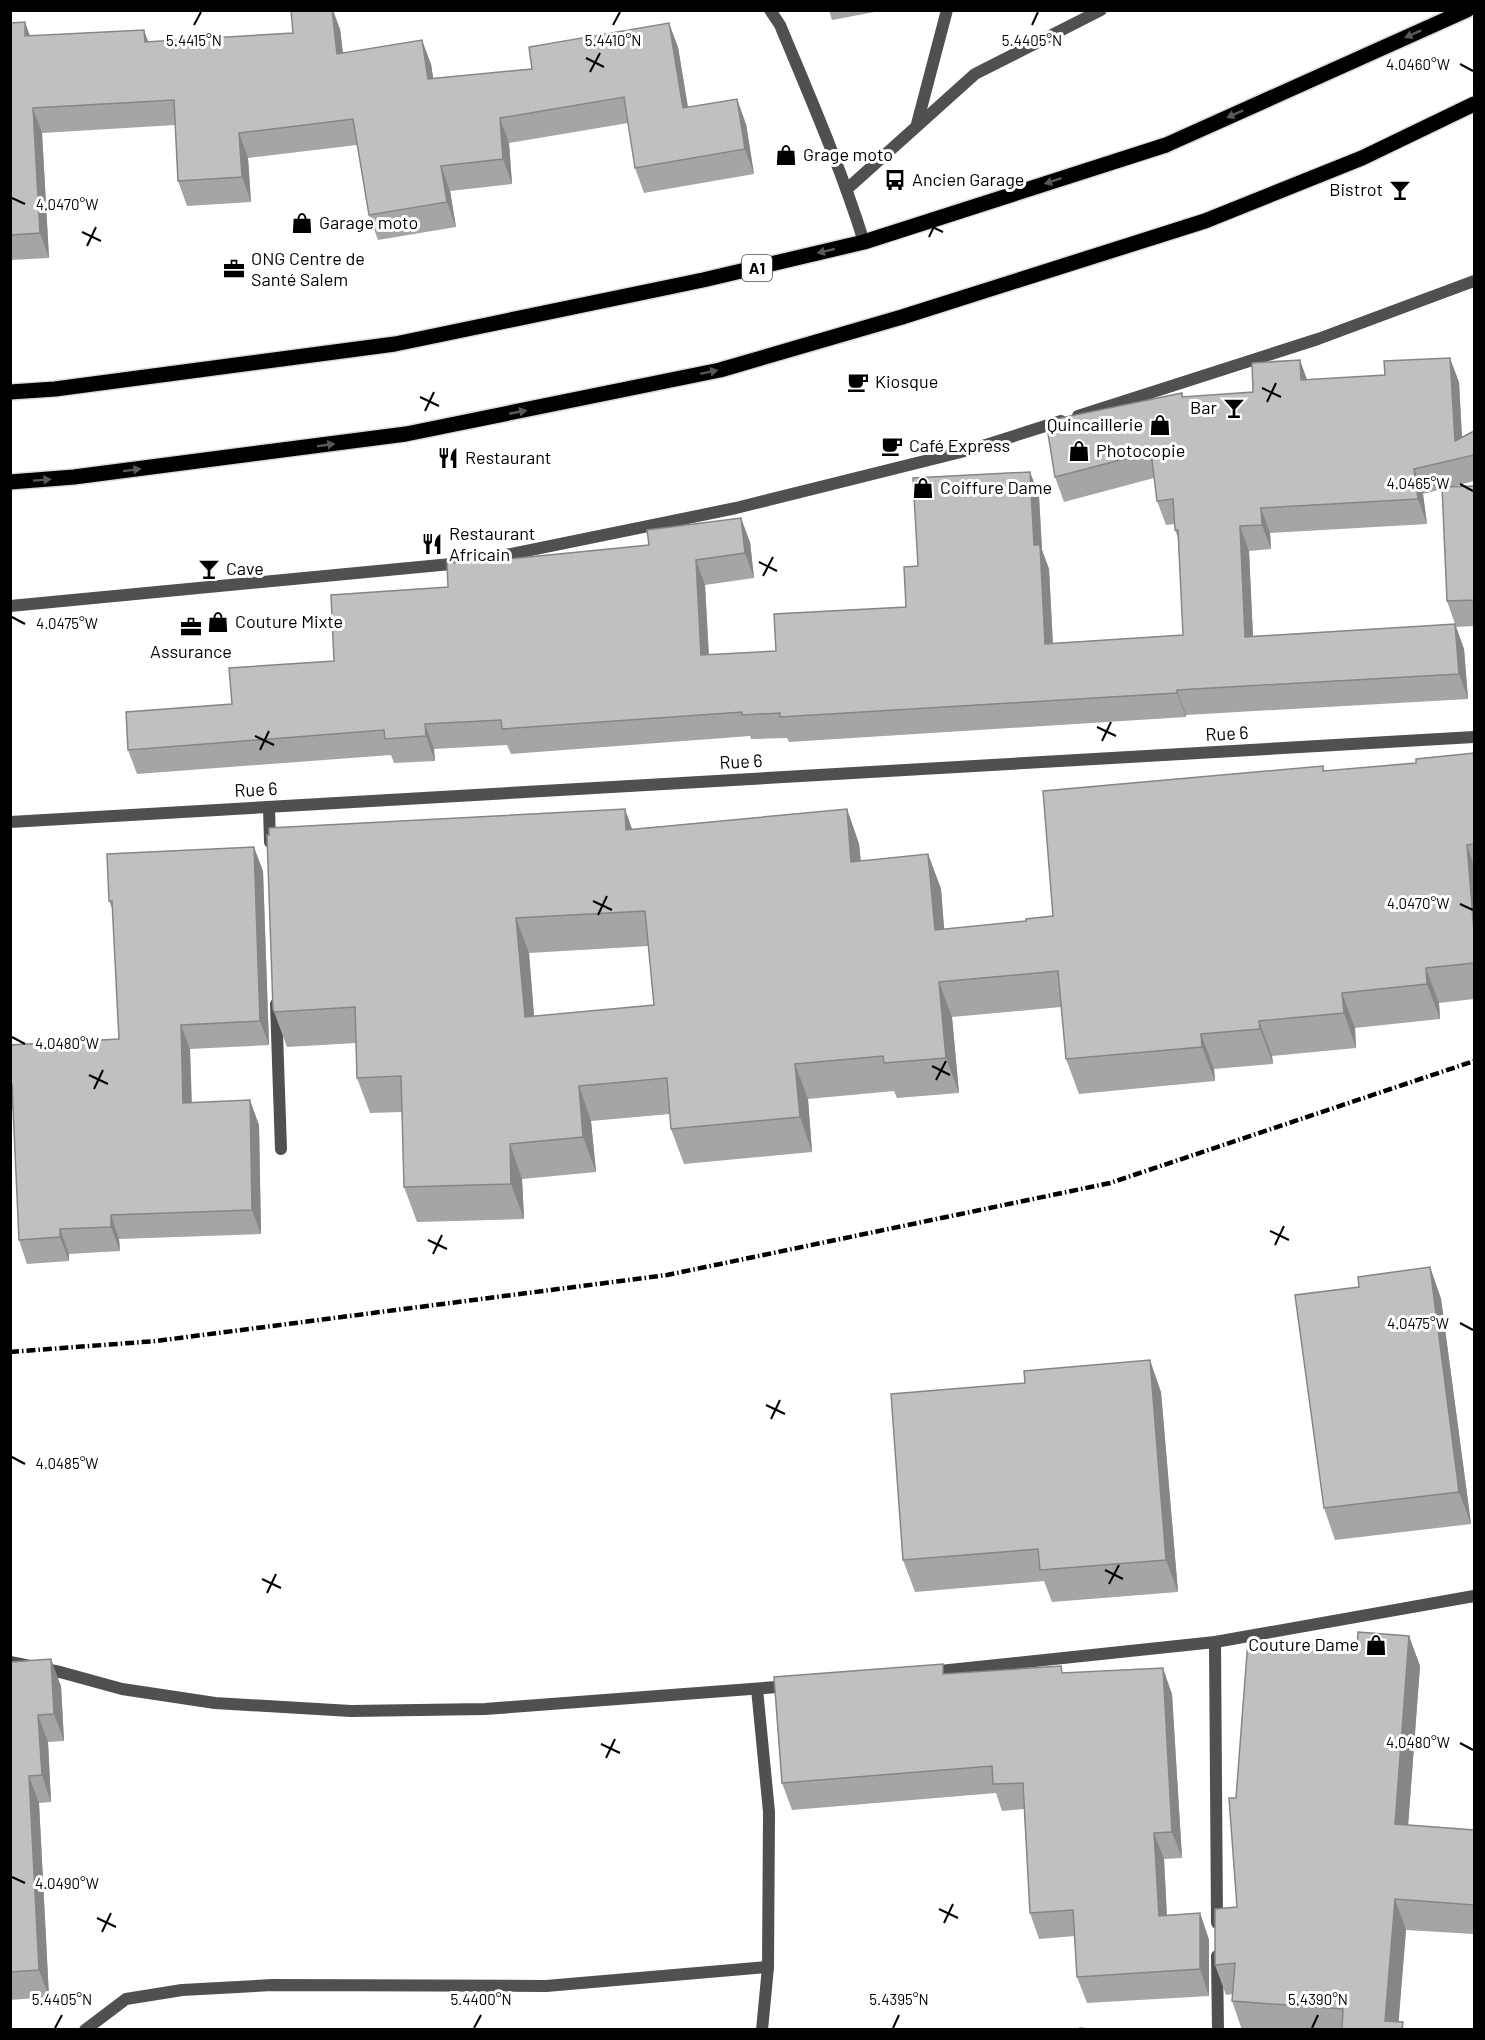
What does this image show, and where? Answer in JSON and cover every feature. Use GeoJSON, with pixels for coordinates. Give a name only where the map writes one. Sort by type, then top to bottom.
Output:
{"type":"FeatureCollection","features":[{"type":"Feature","properties":{"kind":"main road","name":"A1"},"geometry":{"type":"LineString","coordinates":[[10,392],[55,389],[395,344],[703,280],[864,242],[1166,145],[1467,10]]}},
{"type":"Feature","properties":{"kind":"main road"},"geometry":{"type":"LineString","coordinates":[[10,482],[74,477],[406,434],[720,370],[902,317],[1205,221],[1362,158],[1474,104]]}},
{"type":"Feature","properties":{"kind":"street"},"geometry":{"type":"LineString","coordinates":[[770,10],[780,25],[848,189],[864,242]]}},
{"type":"Feature","properties":{"kind":"street"},"geometry":{"type":"LineString","coordinates":[[780,10],[780,25]]}},
{"type":"Feature","properties":{"kind":"street"},"geometry":{"type":"LineString","coordinates":[[917,124],[947,10]]}},
{"type":"Feature","properties":{"kind":"street"},"geometry":{"type":"LineString","coordinates":[[848,189],[917,124],[975,74],[1101,10]]}},
{"type":"Feature","properties":{"kind":"street"},"geometry":{"type":"LineString","coordinates":[[10,606],[472,562],[736,508],[974,449],[1318,339],[1474,281]]}},
{"type":"Feature","properties":{"kind":"street","name":"Rue 6"},"geometry":{"type":"LineString","coordinates":[[10,822],[1474,737]]}},
{"type":"Feature","properties":{"kind":"street"},"geometry":{"type":"LineString","coordinates":[[269,808],[271,855]]}},
{"type":"Feature","properties":{"kind":"street"},"geometry":{"type":"LineString","coordinates":[[276,996],[281,1149]]}},
{"type":"Feature","properties":{"kind":"street"},"geometry":{"type":"LineString","coordinates":[[921,1672],[1215,1642],[1474,1596]]}},
{"type":"Feature","properties":{"kind":"street"},"geometry":{"type":"LineString","coordinates":[[1215,1642],[1218,2030]]}},
{"type":"Feature","properties":{"kind":"street"},"geometry":{"type":"LineString","coordinates":[[10,1662],[60,1672],[122,1689],[215,1703],[351,1711],[484,1709],[804,1684]]}},
{"type":"Feature","properties":{"kind":"street"},"geometry":{"type":"LineString","coordinates":[[757,1689],[770,1812],[768,1967],[762,2030]]}},
{"type":"Feature","properties":{"kind":"street"},"geometry":{"type":"LineString","coordinates":[[85,2030],[126,1999],[182,1990],[272,1985],[546,1986],[768,1967]]}},
{"type":"Feature","properties":{"kind":"building"},"geometry":{"type":"Polygon","coordinates":[[[291,10],[332,10],[337,54],[422,40],[428,79],[532,69],[529,47],[669,23],[683,108],[737,99],[745,149],[635,168],[624,97],[500,118],[503,159],[441,166],[447,202],[369,215],[353,119],[239,133],[242,177],[178,181],[174,100],[33,108],[40,233],[10,235],[10,23],[25,22],[25,36],[144,30],[145,42],[293,33],[291,10]]]}},
{"type":"Feature","properties":{"kind":"building"},"geometry":{"type":"Polygon","coordinates":[[[1450,358],[1455,441],[1474,431],[1474,455],[1414,469],[1418,499],[1261,508],[1262,525],[1240,526],[1245,637],[1455,624],[1459,674],[1177,690],[1177,693],[780,717],[780,713],[742,715],[742,712],[502,729],[501,720],[425,724],[426,736],[385,739],[384,730],[128,750],[126,712],[232,704],[229,668],[334,661],[331,595],[448,587],[447,563],[649,545],[647,530],[741,518],[745,553],[696,560],[701,655],[776,651],[774,614],[906,607],[904,567],[918,566],[913,478],[1030,472],[1034,545],[1040,545],[1045,644],[1183,635],[1178,530],[1175,530],[1173,499],[1157,501],[1151,452],[1055,477],[1046,421],[1182,393],[1182,397],[1253,392],[1252,363],[1300,360],[1301,380],[1385,375],[1384,361],[1450,358]]]}},
{"type":"Feature","properties":{"kind":"building"},"geometry":{"type":"Polygon","coordinates":[[[1474,486],[1474,600],[1447,601],[1442,487],[1474,486]]]}},
{"type":"Feature","properties":{"kind":"building"},"geometry":{"type":"Polygon","coordinates":[[[1474,753],[1474,844],[1467,845],[1474,931],[1474,963],[1426,968],[1427,984],[1342,993],[1344,1013],[1259,1021],[1260,1029],[1201,1034],[1202,1047],[1066,1059],[1058,971],[939,982],[946,1058],[884,1063],[883,1056],[795,1064],[800,1117],[671,1129],[667,1078],[579,1086],[583,1137],[510,1144],[511,1184],[404,1187],[401,1076],[357,1078],[355,1007],[274,1012],[273,1009],[267,835],[269,835],[269,828],[625,809],[626,830],[847,809],[851,862],[928,854],[935,930],[1053,916],[1043,791],[1323,766],[1323,771],[1416,763],[1416,759],[1474,753]],[[645,911],[516,918],[525,1017],[654,1005],[645,911]]]}},
{"type":"Feature","properties":{"kind":"building"},"geometry":{"type":"Polygon","coordinates":[[[254,847],[260,1021],[181,1025],[183,1103],[250,1100],[252,1210],[111,1215],[111,1227],[60,1229],[60,1237],[19,1240],[12,1085],[10,1085],[10,1045],[119,1039],[112,901],[109,901],[107,854],[254,847]]]}},
{"type":"Feature","properties":{"kind":"building"},"geometry":{"type":"Polygon","coordinates":[[[1430,1267],[1459,1492],[1324,1508],[1295,1295],[1359,1287],[1358,1277],[1430,1267]]]}},
{"type":"Feature","properties":{"kind":"building"},"geometry":{"type":"Polygon","coordinates":[[[1150,1360],[1166,1560],[1040,1570],[1038,1549],[903,1560],[891,1394],[1025,1383],[1024,1371],[1150,1360]]]}},
{"type":"Feature","properties":{"kind":"building"},"geometry":{"type":"Polygon","coordinates":[[[1358,1632],[1409,1636],[1395,1824],[1474,1830],[1474,1905],[1395,1899],[1385,2021],[1403,2022],[1402,2030],[1342,2030],[1343,2009],[1232,2001],[1235,1963],[1215,1965],[1215,1909],[1237,1907],[1229,1798],[1236,1798],[1248,1640],[1357,1648],[1358,1632]]]}},
{"type":"Feature","properties":{"kind":"building"},"geometry":{"type":"Polygon","coordinates":[[[51,1659],[54,1714],[38,1715],[42,1775],[29,1776],[39,1970],[10,1972],[10,1662],[51,1659]]]}},
{"type":"Feature","properties":{"kind":"building"},"geometry":{"type":"Polygon","coordinates":[[[943,1664],[943,1674],[1061,1666],[1062,1673],[1163,1668],[1172,1832],[1154,1833],[1159,1916],[1200,1913],[1200,1969],[1077,1977],[1073,1910],[1030,1913],[1023,1783],[993,1784],[992,1766],[782,1783],[774,1677],[943,1664]]]}},
{"type":"Feature","properties":{"kind":"railway"},"geometry":{"type":"LineString","coordinates":[[10,1352],[156,1341],[667,1275],[1110,1183],[1474,1061]]}},
{"type":"Feature","properties":{"kind":"place","name":"Grage moto"},"geometry":{"type":"Point","coordinates":[786,155]}},
{"type":"Feature","properties":{"kind":"place","name":"Ancien Garage"},"geometry":{"type":"Point","coordinates":[895,180]}},
{"type":"Feature","properties":{"kind":"place","name":"Bistrot"},"geometry":{"type":"Point","coordinates":[1400,190]}},
{"type":"Feature","properties":{"kind":"place","name":"Garage moto"},"geometry":{"type":"Point","coordinates":[302,223]}},
{"type":"Feature","properties":{"kind":"place","name":"ONG Centre de Santé Salem"},"geometry":{"type":"Point","coordinates":[234,269]}},
{"type":"Feature","properties":{"kind":"place","name":"Kiosque"},"geometry":{"type":"Point","coordinates":[858,382]}},
{"type":"Feature","properties":{"kind":"place","name":"Bar"},"geometry":{"type":"Point","coordinates":[1234,408]}},
{"type":"Feature","properties":{"kind":"place","name":"Quincaillerie"},"geometry":{"type":"Point","coordinates":[1160,425]}},
{"type":"Feature","properties":{"kind":"place","name":"Café Express"},"geometry":{"type":"Point","coordinates":[892,446]}},
{"type":"Feature","properties":{"kind":"place","name":"Photocopie"},"geometry":{"type":"Point","coordinates":[1079,451]}},
{"type":"Feature","properties":{"kind":"place","name":"Restaurant"},"geometry":{"type":"Point","coordinates":[448,458]}},
{"type":"Feature","properties":{"kind":"place","name":"Coiffure Dame"},"geometry":{"type":"Point","coordinates":[923,488]}},
{"type":"Feature","properties":{"kind":"place","name":"Restaurant Africain"},"geometry":{"type":"Point","coordinates":[432,544]}},
{"type":"Feature","properties":{"kind":"place","name":"Cave"},"geometry":{"type":"Point","coordinates":[209,569]}},
{"type":"Feature","properties":{"kind":"place","name":"Couture Mixte"},"geometry":{"type":"Point","coordinates":[218,622]}},
{"type":"Feature","properties":{"kind":"place","name":"Assurance"},"geometry":{"type":"Point","coordinates":[191,627]}},
{"type":"Feature","properties":{"kind":"place","name":"Couture Dame"},"geometry":{"type":"Point","coordinates":[1376,1645]}}]}
